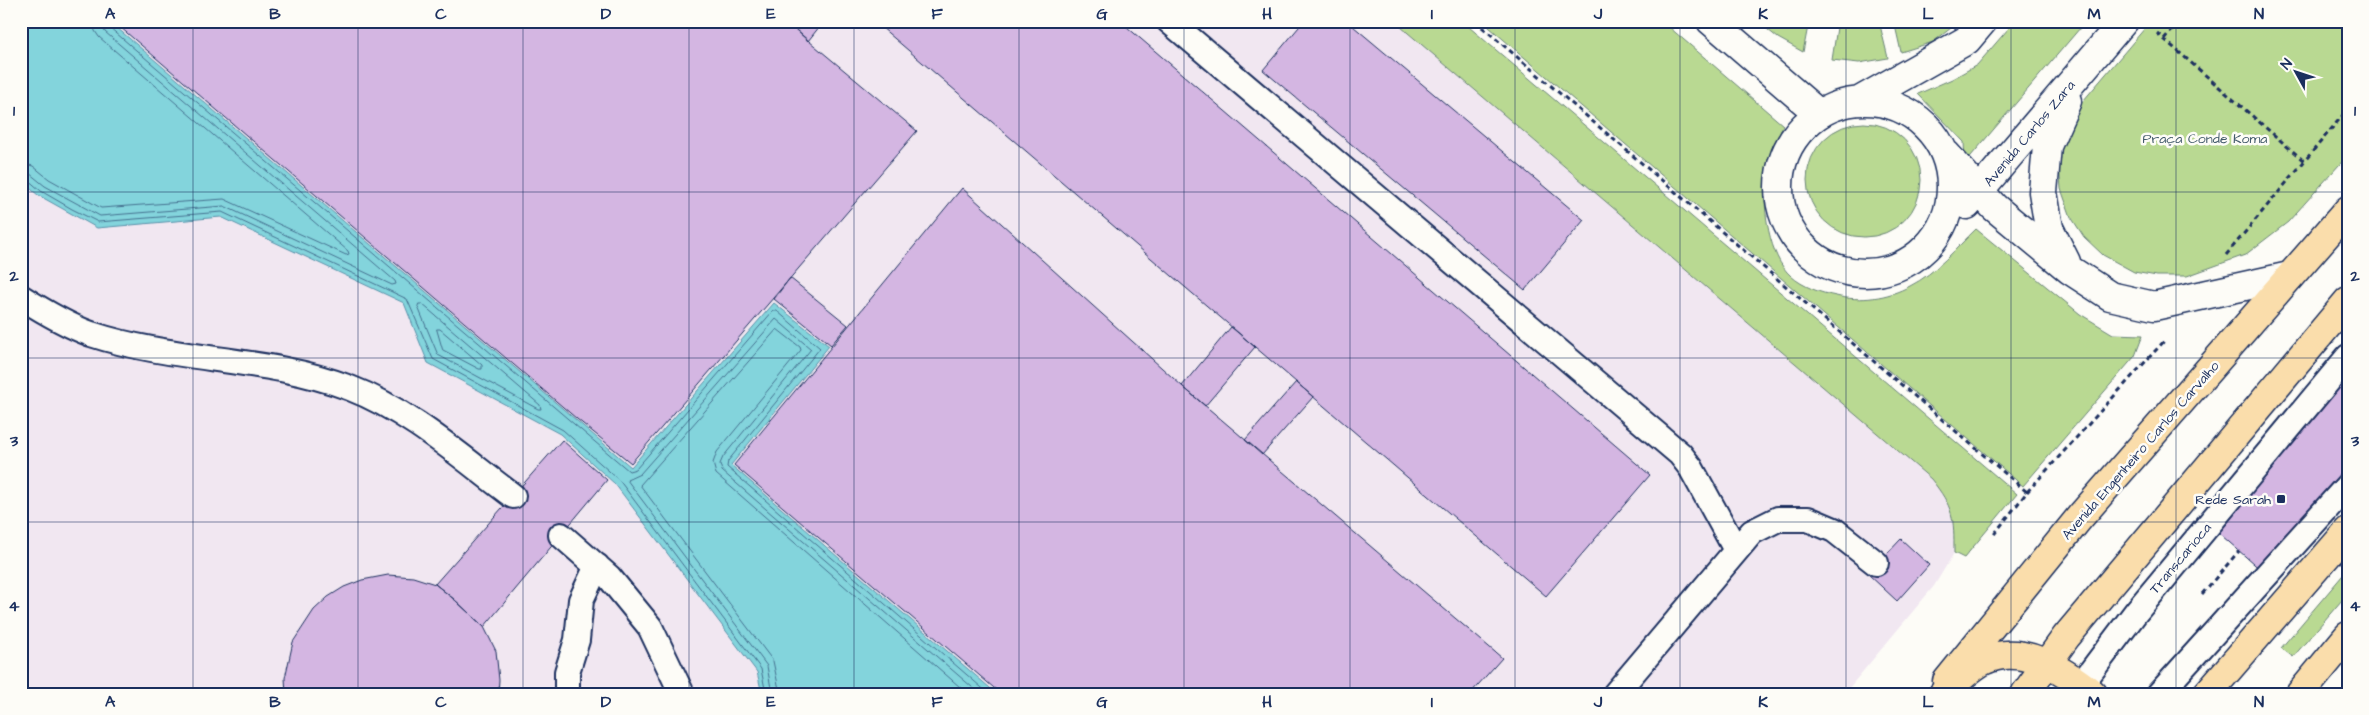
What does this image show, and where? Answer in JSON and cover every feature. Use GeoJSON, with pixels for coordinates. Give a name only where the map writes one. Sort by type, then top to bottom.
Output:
{"type":"FeatureCollection","features":[{"type":"Feature","properties":{"kind":"main road","name":"Avenida Engenheiro Carlos Carvalho"},"geometry":{"type":"LineString","coordinates":[[1936,694],[2080,517],[2348,210]]}},
{"type":"Feature","properties":{"kind":"main road"},"geometry":{"type":"LineString","coordinates":[[2025,694],[2046,663],[2348,301]]}},
{"type":"Feature","properties":{"kind":"main road"},"geometry":{"type":"LineString","coordinates":[[2207,694],[2348,530]]}},
{"type":"Feature","properties":{"kind":"main road"},"geometry":{"type":"LineString","coordinates":[[2300,694],[2348,636]]}},
{"type":"Feature","properties":{"kind":"main road"},"geometry":{"type":"LineString","coordinates":[[1943,694],[1973,667],[2002,655],[2046,663],[2082,691]]}},
{"type":"Feature","properties":{"kind":"street"},"geometry":{"type":"LineString","coordinates":[[1710,21],[1818,113]]}},
{"type":"Feature","properties":{"kind":"street"},"geometry":{"type":"LineString","coordinates":[[1946,154],[1952,177],[1951,200],[1945,223],[1932,243],[1911,261],[1887,272],[1860,274],[1833,268],[1810,254],[1791,234],[1780,209],[1778,182],[1784,155],[1798,132],[1818,113],[1839,104],[1861,100],[1967,40],[1983,21]]}},
{"type":"Feature","properties":{"kind":"street","name":"Avenida Carlos Zara"},"geometry":{"type":"LineString","coordinates":[[1932,243],[1980,191],[2124,21]]}},
{"type":"Feature","properties":{"kind":"street"},"geometry":{"type":"LineString","coordinates":[[2070,270],[2049,228],[2043,192],[2047,146],[2079,73]]}},
{"type":"Feature","properties":{"kind":"street"},"geometry":{"type":"LineString","coordinates":[[1861,100],[1910,112],[1932,130],[1946,154],[1994,207],[2070,270],[2110,296],[2154,306],[2290,276]]}},
{"type":"Feature","properties":{"kind":"lane"},"geometry":{"type":"LineString","coordinates":[[1169,21],[1680,454],[1691,468],[1736,550]]}},
{"type":"Feature","properties":{"kind":"lane"},"geometry":{"type":"LineString","coordinates":[[21,296],[51,315],[90,333],[141,347],[262,364],[351,388],[399,412],[513,496]]}},
{"type":"Feature","properties":{"kind":"lane","name":"Transcarioca"},"geometry":{"type":"LineString","coordinates":[[2082,691],[2142,604],[2348,357]]}},
{"type":"Feature","properties":{"kind":"lane"},"geometry":{"type":"LineString","coordinates":[[2159,694],[2348,485]]}},
{"type":"Feature","properties":{"kind":"lane"},"geometry":{"type":"LineString","coordinates":[[1615,694],[1752,532],[1778,519],[1808,519],[1834,530],[1876,563]]}},
{"type":"Feature","properties":{"kind":"lane"},"geometry":{"type":"LineString","coordinates":[[561,535],[609,577],[650,627],[677,690]]}},
{"type":"Feature","properties":{"kind":"lane"},"geometry":{"type":"LineString","coordinates":[[567,694],[567,672],[577,640],[581,600],[597,566]]}},
{"type":"Feature","properties":{"kind":"path"},"geometry":{"type":"LineString","coordinates":[[1475,21],[2027,492],[1992,536]]}},
{"type":"Feature","properties":{"kind":"path"},"geometry":{"type":"LineString","coordinates":[[2164,39],[2180,21]]}},
{"type":"Feature","properties":{"kind":"path"},"geometry":{"type":"LineString","coordinates":[[2153,30],[2304,160]]}},
{"type":"Feature","properties":{"kind":"shaded area"},"geometry":{"type":"Polygon","coordinates":[[[21,21],[1394,21],[1931,479],[1946,497],[1954,518],[1954,553],[1934,586],[1844,694],[21,694],[21,21]]]}},
{"type":"Feature","properties":{"kind":"green space"},"geometry":{"type":"Polygon","coordinates":[[[1394,21],[1462,21],[2017,494],[1964,558],[1954,553],[1954,530],[1951,513],[1939,489],[1931,479],[1394,21]]]}},
{"type":"Feature","properties":{"kind":"green space"},"geometry":{"type":"Polygon","coordinates":[[[1482,21],[1662,21],[1783,125],[1767,172],[1765,190],[1766,217],[1772,244],[1783,268],[1796,280],[1807,286],[1830,295],[1855,299],[1874,298],[1893,293],[1919,281],[1945,260],[1976,229],[2080,314],[2113,334],[2143,335],[2135,356],[2023,486],[1482,21]]]}},
{"type":"Feature","properties":{"kind":"green space"},"geometry":{"type":"Polygon","coordinates":[[[1757,21],[1809,21],[1803,52],[1778,38],[1757,21]]]}},
{"type":"Feature","properties":{"kind":"green space"},"geometry":{"type":"Polygon","coordinates":[[[1838,21],[1879,21],[1888,58],[1859,63],[1832,60],[1838,21]]]}},
{"type":"Feature","properties":{"kind":"green space"},"geometry":{"type":"Polygon","coordinates":[[[1894,21],[1960,21],[1933,42],[1901,52],[1894,21]]]}},
{"type":"Feature","properties":{"kind":"green space"},"geometry":{"type":"Polygon","coordinates":[[[2015,21],[2086,21],[1965,163],[1964,142],[1918,94],[1952,79],[1977,65],[2015,21]]]}},
{"type":"Feature","properties":{"kind":"green space","name":"Praça Conde Koma"},"geometry":{"type":"Polygon","coordinates":[[[2151,21],[2348,21],[2348,155],[2288,222],[2245,255],[2187,276],[2157,276],[2134,272],[2103,255],[2084,237],[2071,217],[2061,189],[2059,164],[2063,138],[2072,114],[2151,21]]]}},
{"type":"Feature","properties":{"kind":"green space"},"geometry":{"type":"Polygon","coordinates":[[[1864,123],[1886,127],[1905,139],[1917,158],[1921,180],[1917,202],[1905,221],[1886,233],[1864,237],[1842,233],[1823,221],[1811,202],[1807,180],[1811,158],[1823,139],[1842,127],[1864,123]]]}},
{"type":"Feature","properties":{"kind":"green space"},"geometry":{"type":"Polygon","coordinates":[[[2348,569],[2348,593],[2293,657],[2281,648],[2348,569]]]}},
{"type":"Feature","properties":{"kind":"water"},"geometry":{"type":"Polygon","coordinates":[[[21,21],[109,21],[631,467],[774,303],[829,346],[731,465],[997,694],[762,694],[757,672],[615,484],[560,434],[428,363],[404,303],[221,217],[97,228],[38,195],[21,181],[21,21]]]}},
{"type":"Feature","properties":{"kind":"building"},"geometry":{"type":"Polygon","coordinates":[[[113,21],[785,21],[917,131],[631,463],[577,419],[113,21]]]}},
{"type":"Feature","properties":{"kind":"building"},"geometry":{"type":"Polygon","coordinates":[[[801,21],[824,21],[808,41],[795,29],[801,21]]]}},
{"type":"Feature","properties":{"kind":"building"},"geometry":{"type":"Polygon","coordinates":[[[874,21],[1120,21],[1650,475],[1546,596],[874,21]]]}},
{"type":"Feature","properties":{"kind":"building"},"geometry":{"type":"Polygon","coordinates":[[[1304,21],[1347,21],[1584,220],[1525,290],[1263,70],[1304,21]]]}},
{"type":"Feature","properties":{"kind":"building"},"geometry":{"type":"Polygon","coordinates":[[[962,188],[1182,386],[1502,658],[1470,694],[1001,694],[734,465],[962,188]]]}},
{"type":"Feature","properties":{"kind":"building"},"geometry":{"type":"Polygon","coordinates":[[[790,278],[848,325],[831,345],[774,299],[790,278]]]}},
{"type":"Feature","properties":{"kind":"building"},"geometry":{"type":"Polygon","coordinates":[[[1231,327],[1255,347],[1205,406],[1182,386],[1231,327]]]}},
{"type":"Feature","properties":{"kind":"building","name":"Rede Sarah"},"geometry":{"type":"Polygon","coordinates":[[[2348,371],[2348,469],[2262,571],[2213,528],[2348,371]]]}},
{"type":"Feature","properties":{"kind":"building"},"geometry":{"type":"Polygon","coordinates":[[[1296,382],[1313,397],[1262,455],[1245,440],[1296,382]]]}},
{"type":"Feature","properties":{"kind":"building"},"geometry":{"type":"Polygon","coordinates":[[[562,440],[607,480],[484,627],[435,584],[562,440]]]}},
{"type":"Feature","properties":{"kind":"building"},"geometry":{"type":"Polygon","coordinates":[[[1901,539],[1929,565],[1897,601],[1868,574],[1901,539]]]}},
{"type":"Feature","properties":{"kind":"building"},"geometry":{"type":"Polygon","coordinates":[[[388,575],[413,577],[435,584],[484,627],[496,651],[499,680],[498,694],[286,694],[285,678],[293,642],[314,610],[328,597],[344,587],[362,580],[388,575]]]}},
{"type":"Feature","properties":{"kind":"place","name":"Rede Sarah"},"geometry":{"type":"Point","coordinates":[2281,499]}}]}
